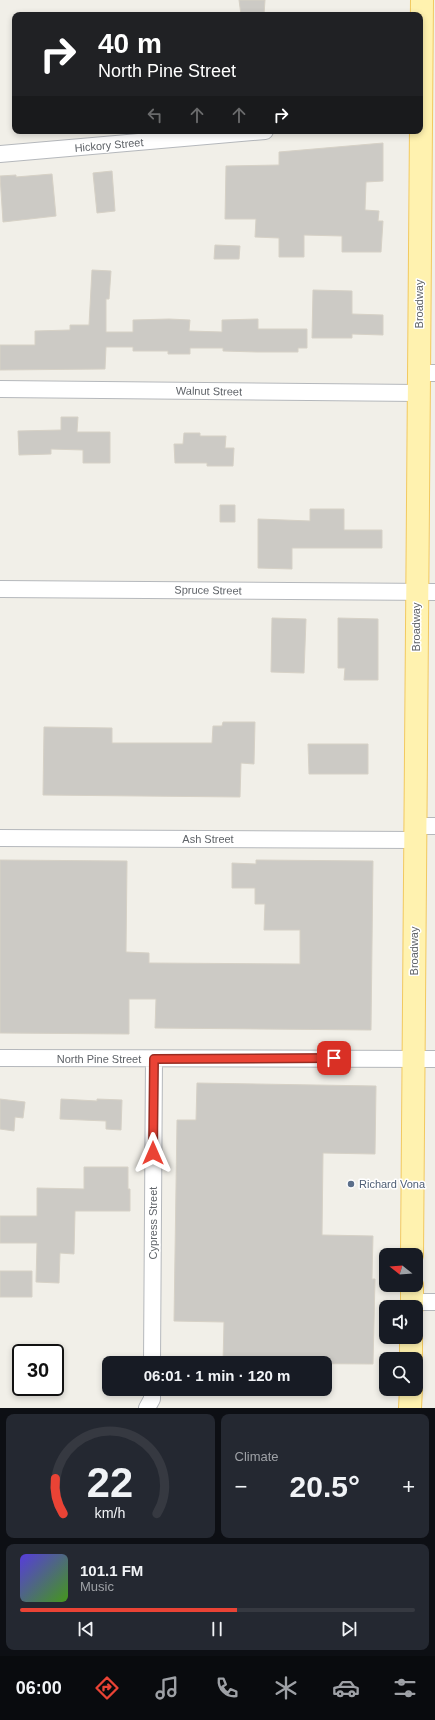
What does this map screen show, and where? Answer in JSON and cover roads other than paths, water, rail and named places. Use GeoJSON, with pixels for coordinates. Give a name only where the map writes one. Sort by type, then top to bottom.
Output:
{"type":"FeatureCollection","features":[{"type":"Feature","properties":{"kind":"main road","name":"Broadway"},"geometry":{"type":"LineString","coordinates":[[422,0],[422,12]]}},
{"type":"Feature","properties":{"kind":"main road","name":"Broadway"},"geometry":{"type":"LineString","coordinates":[[412,1248],[413,1059],[422,831],[426,592],[424,380],[428,239],[423,39]]}},
{"type":"Feature","properties":{"kind":"main road"},"geometry":{"type":"LineString","coordinates":[[410,1408],[411,1396]]}},
{"type":"Feature","properties":{"kind":"street","name":"Hickory Street"},"geometry":{"type":"LineString","coordinates":[[0,154],[230,134]]}},
{"type":"Feature","properties":{"kind":"street","name":"Walnut Street"},"geometry":{"type":"LineString","coordinates":[[0,389],[424,380]]}},
{"type":"Feature","properties":{"kind":"street","name":"Spruce Street"},"geometry":{"type":"LineString","coordinates":[[0,589],[426,592]]}},
{"type":"Feature","properties":{"kind":"street","name":"Ash Street"},"geometry":{"type":"LineString","coordinates":[[0,838],[422,831]]}},
{"type":"Feature","properties":{"kind":"street","name":"North Pine Street"},"geometry":{"type":"LineString","coordinates":[[0,1058],[435,1059]]}},
{"type":"Feature","properties":{"kind":"street","name":"Cypress Street"},"geometry":{"type":"LineString","coordinates":[[152,1356],[154,1059]]}},
{"type":"Feature","properties":{"kind":"street"},"geometry":{"type":"LineString","coordinates":[[412,1298],[435,1302]]}},
{"type":"Feature","properties":{"kind":"street"},"geometry":{"type":"LineString","coordinates":[[147,1408],[152,1396]]}},
{"type":"Feature","properties":{"kind":"place","name":"Richard Vona"},"geometry":{"type":"Point","coordinates":[351,1184]}}]}
